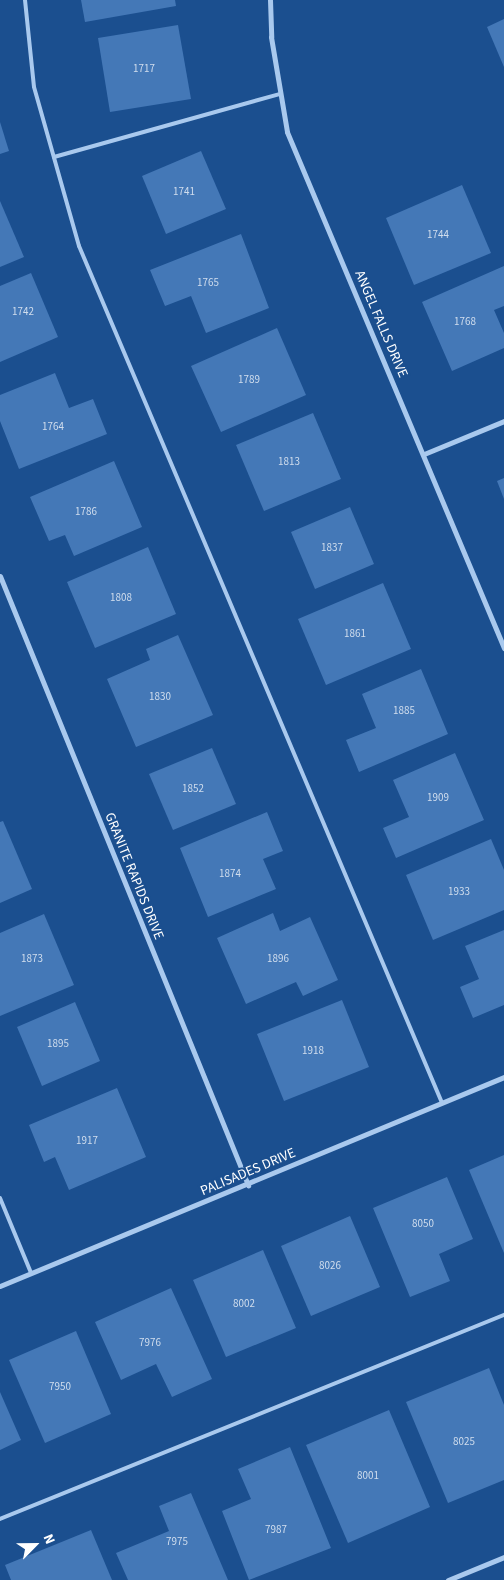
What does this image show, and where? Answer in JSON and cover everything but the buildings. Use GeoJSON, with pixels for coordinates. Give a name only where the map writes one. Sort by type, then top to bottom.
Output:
{"type":"FeatureCollection","features":[{"type":"Feature","properties":{"kind":"street","name":"ANGEL FALLS DRIVE"},"geometry":{"type":"LineString","coordinates":[[270,0],[271,37],[287,132],[504,648]]}},
{"type":"Feature","properties":{"kind":"street"},"geometry":{"type":"LineString","coordinates":[[424,454],[504,421]]}},
{"type":"Feature","properties":{"kind":"street","name":"GRANITE RAPIDS DRIVE"},"geometry":{"type":"LineString","coordinates":[[0,576],[248,1185]]}},
{"type":"Feature","properties":{"kind":"street","name":"PALISADES DRIVE"},"geometry":{"type":"LineString","coordinates":[[0,1286],[248,1185],[504,1077]]}},
{"type":"Feature","properties":{"kind":"street"},"geometry":{"type":"LineString","coordinates":[[448,1580],[504,1557]]}},
{"type":"Feature","properties":{"kind":"lane"},"geometry":{"type":"LineString","coordinates":[[25,0],[34,87],[79,246],[442,1103]]}},
{"type":"Feature","properties":{"kind":"lane"},"geometry":{"type":"LineString","coordinates":[[54,157],[280,94]]}},
{"type":"Feature","properties":{"kind":"lane"},"geometry":{"type":"LineString","coordinates":[[0,1198],[31,1273]]}},
{"type":"Feature","properties":{"kind":"lane"},"geometry":{"type":"LineString","coordinates":[[0,1519],[504,1315]]}}]}
